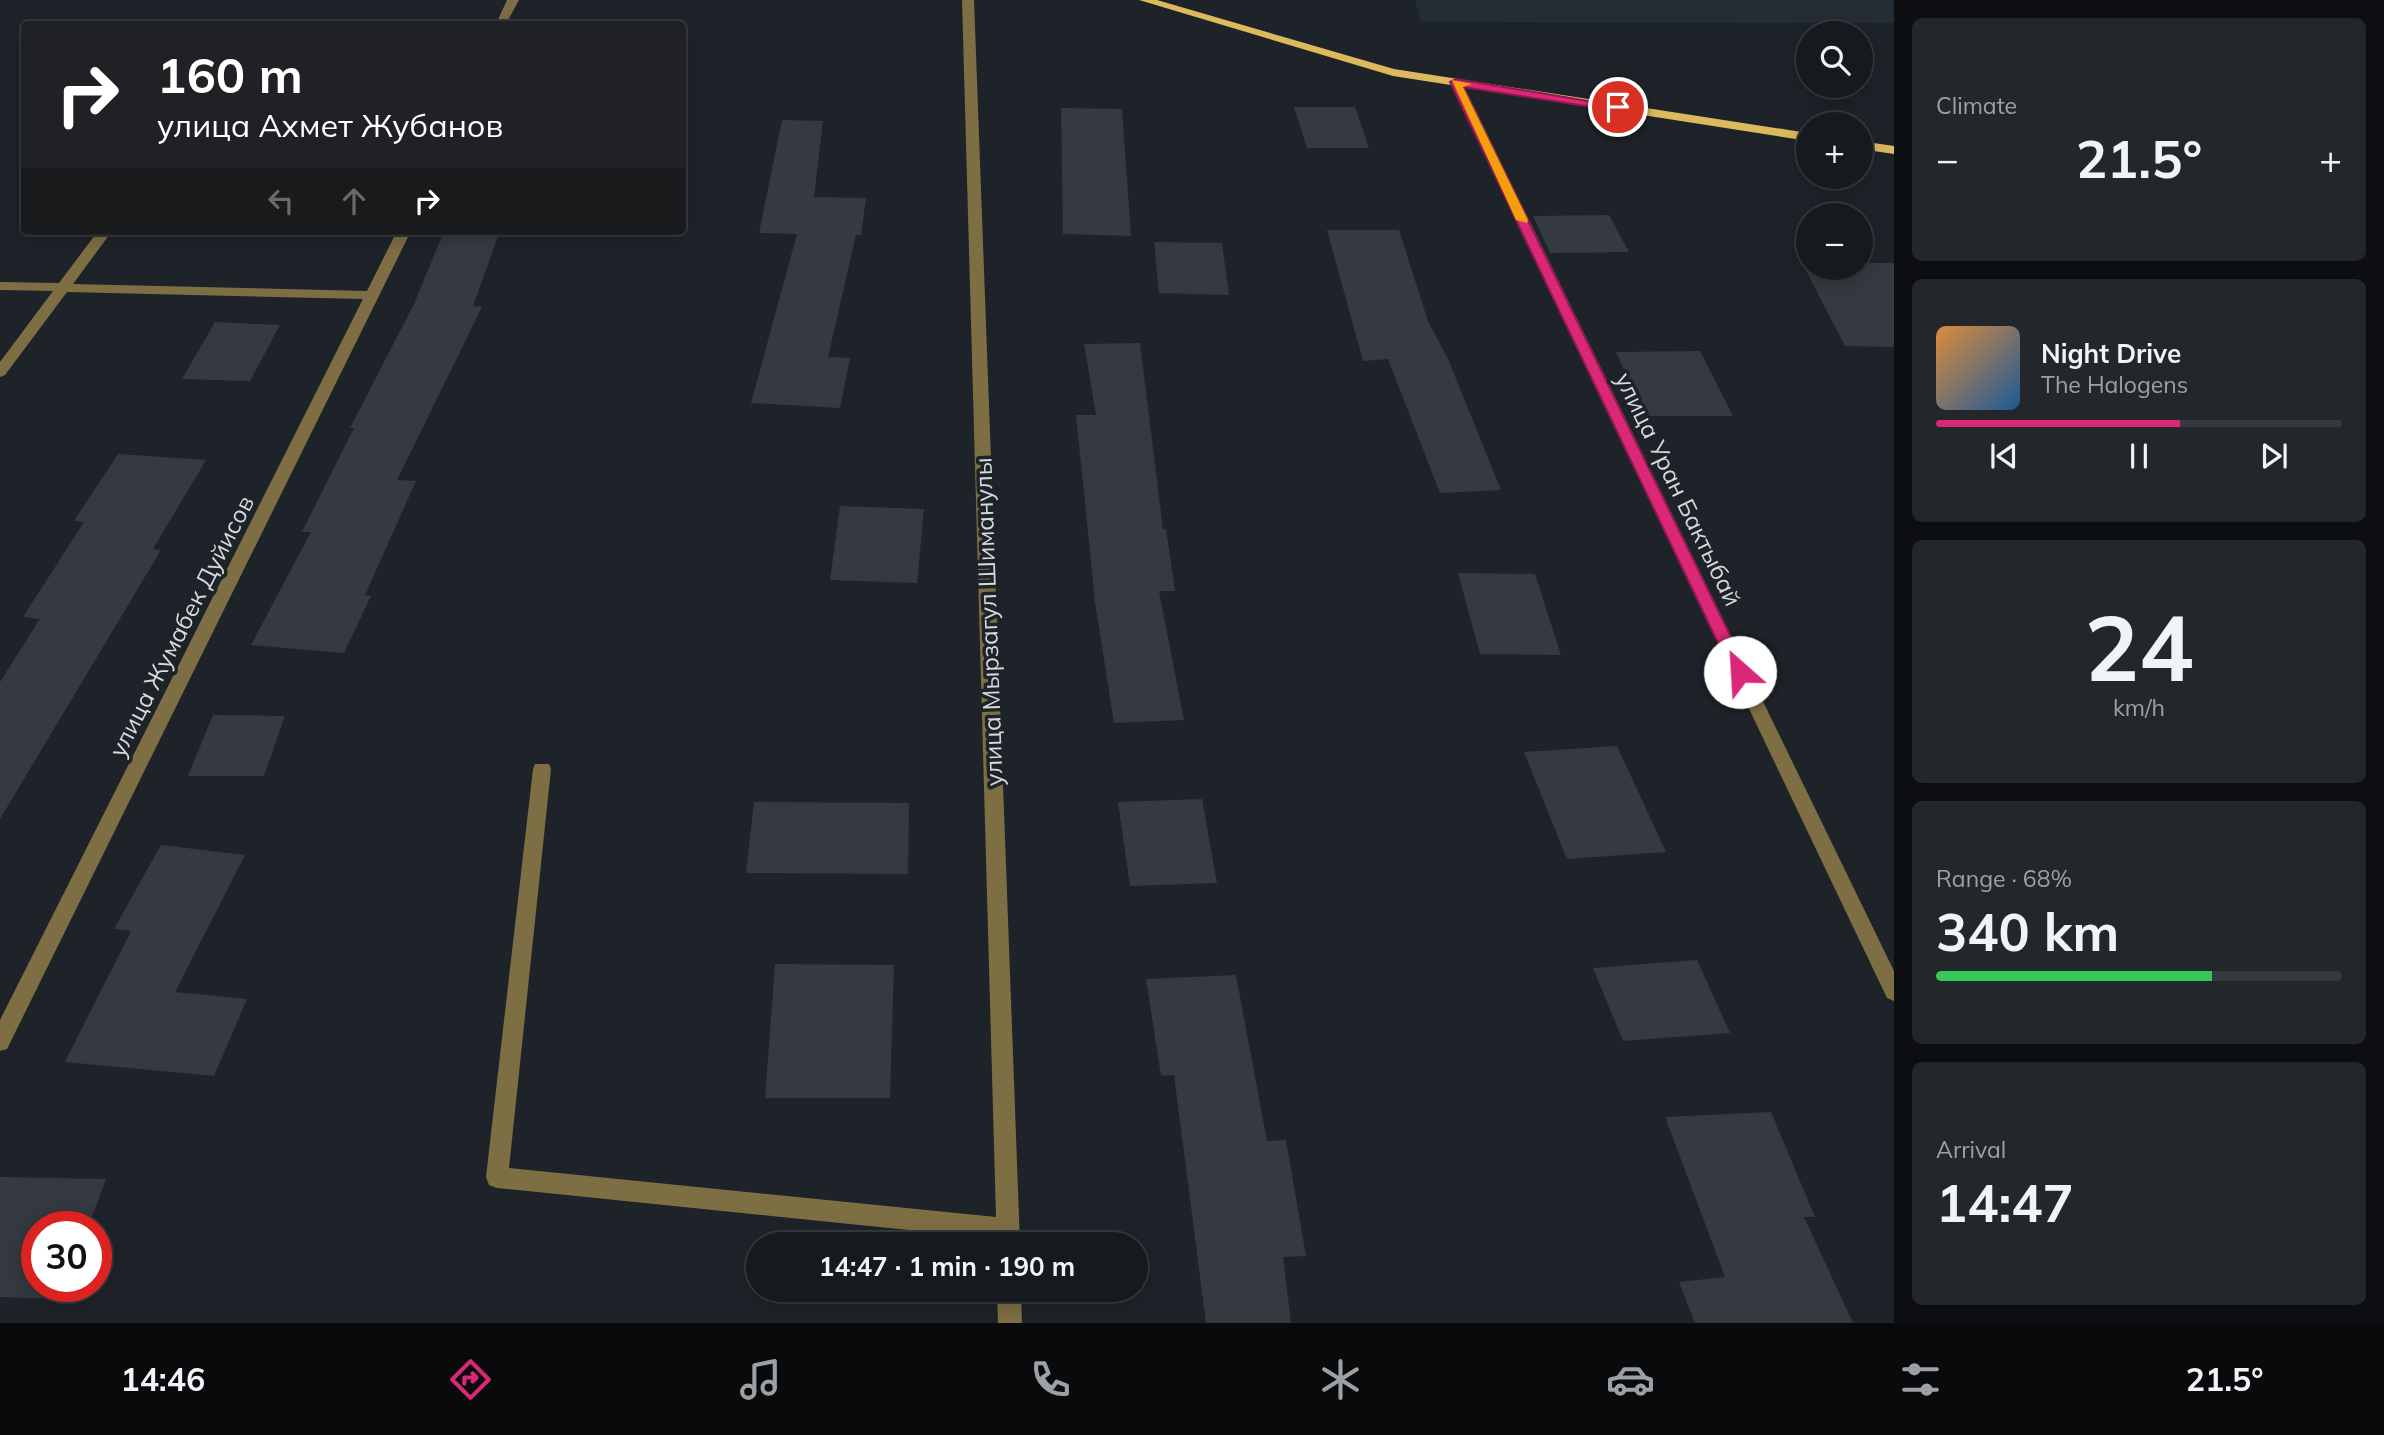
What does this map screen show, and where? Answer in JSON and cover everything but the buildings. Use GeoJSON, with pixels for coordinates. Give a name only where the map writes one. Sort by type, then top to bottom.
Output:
{"type":"FeatureCollection","features":[{"type":"Feature","properties":{"kind":"main road"},"geometry":{"type":"LineString","coordinates":[[1144,0],[1393,72],[1796,135]]}},
{"type":"Feature","properties":{"kind":"main road"},"geometry":{"type":"LineString","coordinates":[[1873,147],[1894,150]]}},
{"type":"Feature","properties":{"kind":"street"},"geometry":{"type":"LineString","coordinates":[[503,21],[513,0]]}},
{"type":"Feature","properties":{"kind":"street","name":"улица Мырзагул Шиманулы"},"geometry":{"type":"LineString","coordinates":[[968,0],[1008,1232]]}},
{"type":"Feature","properties":{"kind":"street","name":"улица Уран Бактыбай"},"geometry":{"type":"LineString","coordinates":[[1456,82],[1894,992]]}},
{"type":"Feature","properties":{"kind":"street"},"geometry":{"type":"LineString","coordinates":[[0,372],[102,235]]}},
{"type":"Feature","properties":{"kind":"street","name":"улица Жумабек Дуйисов"},"geometry":{"type":"LineString","coordinates":[[0,1042],[402,235]]}},
{"type":"Feature","properties":{"kind":"street"},"geometry":{"type":"LineString","coordinates":[[0,286],[374,295]]}},
{"type":"Feature","properties":{"kind":"street"},"geometry":{"type":"LineString","coordinates":[[542,769],[497,1177],[965,1232]]}},
{"type":"Feature","properties":{"kind":"street"},"geometry":{"type":"LineString","coordinates":[[1009,1302],[1010,1323]]}},
{"type":"Feature","properties":{"kind":"shaded area"},"geometry":{"type":"Polygon","coordinates":[[[1415,0],[1894,0],[1894,23],[1421,22],[1415,0]]]}},
{"type":"Feature","properties":{"kind":"slow traffic"},"geometry":{"type":"LineString","coordinates":[[1466,84],[1456,82],[1522,220]]}},
{"type":"Feature","properties":{"kind":"route"},"geometry":{"type":"LineString","coordinates":[[1618,107],[1456,82],[1740,672]]}}]}
